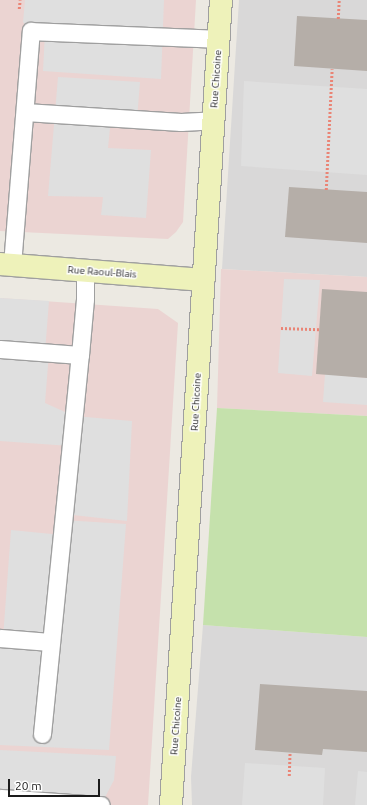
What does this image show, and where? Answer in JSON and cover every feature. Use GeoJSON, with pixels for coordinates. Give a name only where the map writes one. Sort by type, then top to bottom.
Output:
{"type":"FeatureCollection","features":[{"type":"Feature","properties":{"kind":"street","name":"Rue Chicoine"},"geometry":{"type":"LineString","coordinates":[[171,805],[221,0]]}},
{"type":"Feature","properties":{"kind":"street","name":"Rue Raoul-Blais"},"geometry":{"type":"LineString","coordinates":[[6,264],[203,280]]}},
{"type":"Feature","properties":{"kind":"lane"},"geometry":{"type":"LineString","coordinates":[[6,264],[25,112],[31,31],[219,39]]}},
{"type":"Feature","properties":{"kind":"lane"},"geometry":{"type":"LineString","coordinates":[[25,112],[181,122],[214,120]]}},
{"type":"Feature","properties":{"kind":"lane"},"geometry":{"type":"LineString","coordinates":[[42,734],[86,299],[85,271]]}},
{"type":"Feature","properties":{"kind":"lane"},"geometry":{"type":"LineString","coordinates":[[0,349],[80,355]]}},
{"type":"Feature","properties":{"kind":"lane"},"geometry":{"type":"LineString","coordinates":[[0,638],[51,642]]}},
{"type":"Feature","properties":{"kind":"lane"},"geometry":{"type":"LineString","coordinates":[[0,798],[102,805]]}},
{"type":"Feature","properties":{"kind":"path"},"geometry":{"type":"LineString","coordinates":[[338,19],[339,0]]}},
{"type":"Feature","properties":{"kind":"path"},"geometry":{"type":"LineString","coordinates":[[326,190],[332,69]]}},
{"type":"Feature","properties":{"kind":"path"},"geometry":{"type":"LineString","coordinates":[[281,328],[319,329]]}},
{"type":"Feature","properties":{"kind":"path"},"geometry":{"type":"LineString","coordinates":[[289,776],[290,752]]}},
{"type":"Feature","properties":{"kind":"shaded area"},"geometry":{"type":"Polygon","coordinates":[[[0,0],[196,0],[183,222],[176,232],[168,239],[0,231],[0,0]]]}},
{"type":"Feature","properties":{"kind":"shaded area"},"geometry":{"type":"Polygon","coordinates":[[[25,0],[164,0],[161,79],[43,71],[45,32],[31,31],[23,22],[25,0]]]}},
{"type":"Feature","properties":{"kind":"shaded area"},"geometry":{"type":"Polygon","coordinates":[[[239,0],[367,0],[367,277],[222,269],[239,0]]]}},
{"type":"Feature","properties":{"kind":"shaded area"},"geometry":{"type":"Polygon","coordinates":[[[58,77],[140,82],[137,119],[111,118],[108,148],[151,150],[146,218],[101,215],[103,197],[48,196],[58,77]]]}},
{"type":"Feature","properties":{"kind":"shaded area"},"geometry":{"type":"Polygon","coordinates":[[[244,81],[367,89],[367,175],[241,166],[244,81]]]}},
{"type":"Feature","properties":{"kind":"shaded area"},"geometry":{"type":"Polygon","coordinates":[[[221,269],[367,277],[367,416],[217,408],[221,269]]]}},
{"type":"Feature","properties":{"kind":"shaded area"},"geometry":{"type":"Polygon","coordinates":[[[284,279],[320,280],[312,376],[278,373],[284,279]]]}},
{"type":"Feature","properties":{"kind":"shaded area"},"geometry":{"type":"Polygon","coordinates":[[[0,298],[158,309],[178,323],[148,805],[0,805],[0,298]]]}},
{"type":"Feature","properties":{"kind":"shaded area"},"geometry":{"type":"Polygon","coordinates":[[[0,298],[49,301],[45,352],[49,353],[45,403],[74,416],[132,421],[127,521],[64,514],[70,446],[0,441],[0,298]]]}},
{"type":"Feature","properties":{"kind":"shaded area"},"geometry":{"type":"Polygon","coordinates":[[[325,374],[367,378],[367,405],[323,402],[325,374]]]}},
{"type":"Feature","properties":{"kind":"shaded area"},"geometry":{"type":"Polygon","coordinates":[[[63,520],[126,524],[109,750],[0,745],[0,638],[3,638],[11,530],[62,535],[63,520]]]}},
{"type":"Feature","properties":{"kind":"shaded area"},"geometry":{"type":"Polygon","coordinates":[[[203,625],[367,637],[367,805],[192,805],[191,777],[203,625]]]}},
{"type":"Feature","properties":{"kind":"shaded area"},"geometry":{"type":"Polygon","coordinates":[[[0,750],[116,756],[114,780],[101,805],[0,798],[0,750]]]}},
{"type":"Feature","properties":{"kind":"shaded area"},"geometry":{"type":"Polygon","coordinates":[[[245,763],[325,768],[323,805],[242,805],[245,763]]]}},
{"type":"Feature","properties":{"kind":"shaded area"},"geometry":{"type":"Polygon","coordinates":[[[358,771],[367,772],[367,805],[355,805],[358,771]]]}},
{"type":"Feature","properties":{"kind":"green space"},"geometry":{"type":"Polygon","coordinates":[[[217,408],[367,416],[367,637],[203,625],[217,408]]]}},
{"type":"Feature","properties":{"kind":"building"},"geometry":{"type":"Polygon","coordinates":[[[297,16],[367,20],[367,71],[294,66],[297,16]]]}},
{"type":"Feature","properties":{"kind":"building"},"geometry":{"type":"Polygon","coordinates":[[[289,187],[367,192],[367,243],[285,237],[289,187]]]}},
{"type":"Feature","properties":{"kind":"building"},"geometry":{"type":"Polygon","coordinates":[[[322,289],[367,292],[367,378],[316,374],[322,289]]]}},
{"type":"Feature","properties":{"kind":"building"},"geometry":{"type":"Polygon","coordinates":[[[260,684],[367,691],[367,752],[323,749],[322,755],[255,750],[260,684]]]}}]}
